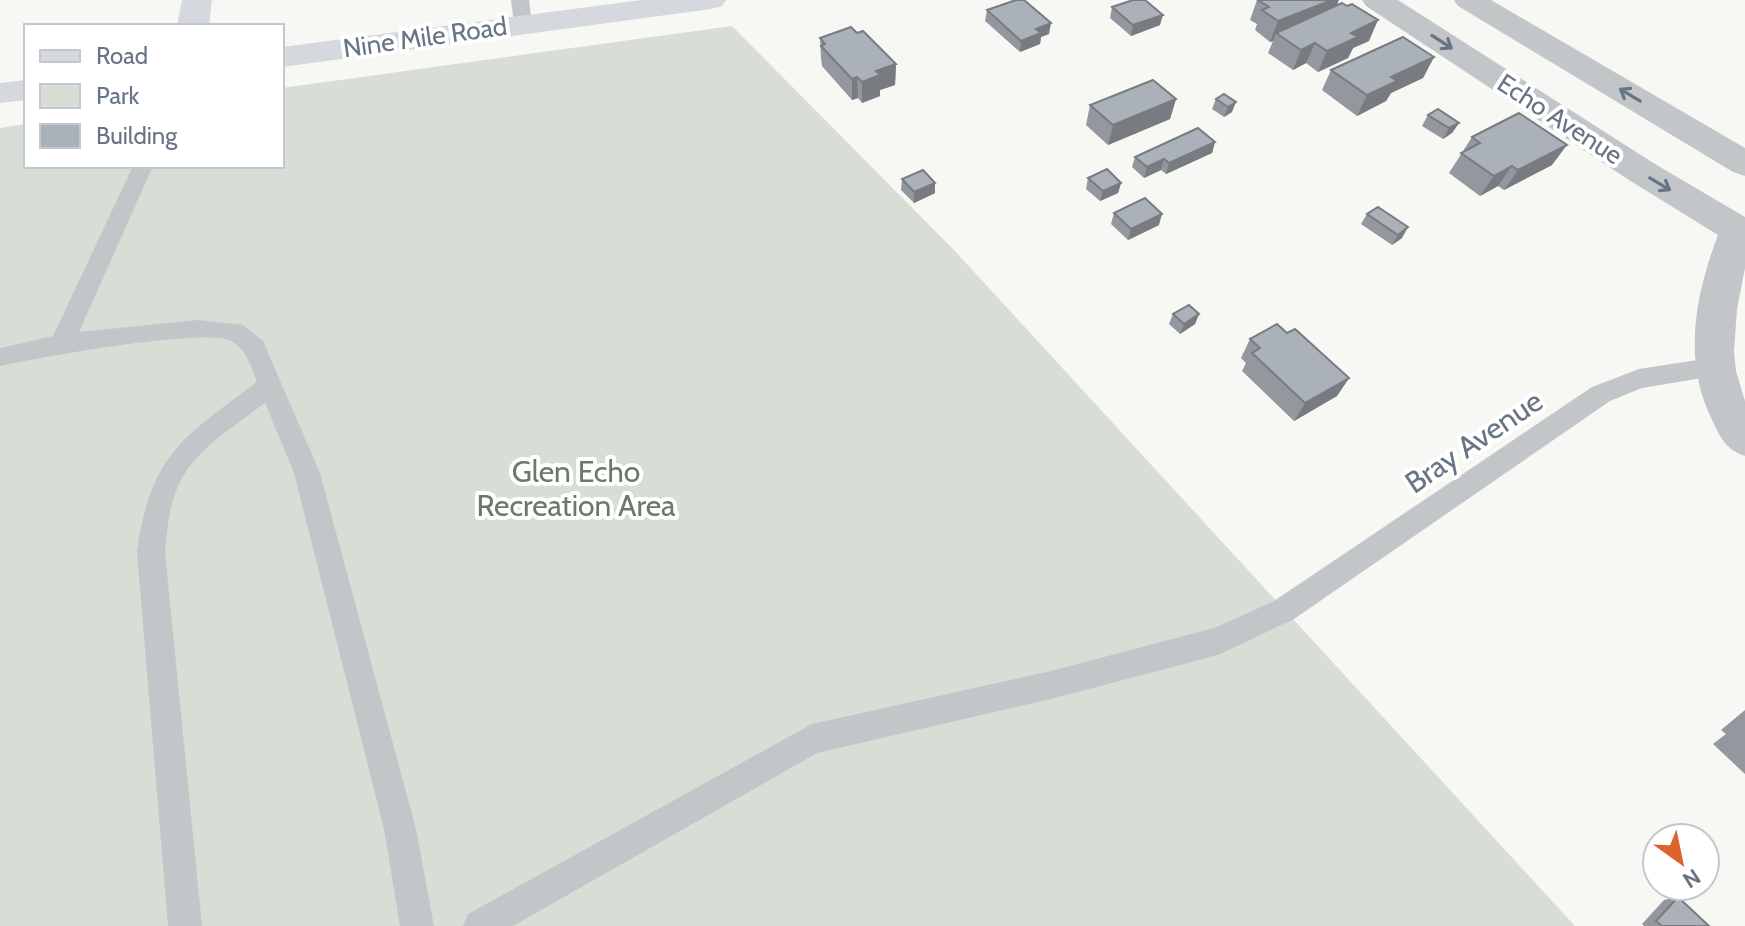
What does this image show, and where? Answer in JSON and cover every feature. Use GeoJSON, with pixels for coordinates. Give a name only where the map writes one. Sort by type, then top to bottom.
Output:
{"type":"FeatureCollection","features":[{"type":"Feature","properties":{"kind":"main road"},"geometry":{"type":"LineString","coordinates":[[193,24],[197,0]]}},
{"type":"Feature","properties":{"kind":"main road","name":"Nine Mile Road"},"geometry":{"type":"LineString","coordinates":[[284,57],[522,12],[711,0]]}},
{"type":"Feature","properties":{"kind":"main road"},"geometry":{"type":"LineString","coordinates":[[0,93],[24,90]]}},
{"type":"Feature","properties":{"kind":"street","name":"Echo Avenue"},"geometry":{"type":"LineString","coordinates":[[1377,0],[1642,172],[1742,228]]}},
{"type":"Feature","properties":{"kind":"street","name":"Echo Avenue"},"geometry":{"type":"LineString","coordinates":[[1469,0],[1745,164]]}},
{"type":"Feature","properties":{"kind":"street"},"geometry":{"type":"LineString","coordinates":[[1742,228],[1730,252],[1716,316],[1719,387],[1731,418],[1745,438]]}},
{"type":"Feature","properties":{"kind":"lane"},"geometry":{"type":"LineString","coordinates":[[62,343],[142,168]]}},
{"type":"Feature","properties":{"kind":"lane"},"geometry":{"type":"LineString","coordinates":[[0,357],[62,343],[198,329],[235,331],[255,348],[307,473],[400,829],[417,926]]}},
{"type":"Feature","properties":{"kind":"lane","name":"Bray Avenue"},"geometry":{"type":"LineString","coordinates":[[480,926],[812,739],[1051,685],[1218,641],[1284,610],[1601,394],[1639,379],[1717,367]]}},
{"type":"Feature","properties":{"kind":"lane"},"geometry":{"type":"LineString","coordinates":[[185,926],[151,552],[156,516],[168,478],[188,455],[216,426],[271,385]]}},
{"type":"Feature","properties":{"kind":"green space","name":"Glen Echo Recreation Area"},"geometry":{"type":"Polygon","coordinates":[[[732,26],[953,249],[1575,926],[0,926],[0,128],[24,124],[24,168],[284,168],[284,88],[732,26]]]}},
{"type":"Feature","properties":{"kind":"building"},"geometry":{"type":"Polygon","coordinates":[[[1024,0],[1051,23],[1036,29],[1041,33],[1021,41],[987,10],[1024,0]]]}},
{"type":"Feature","properties":{"kind":"building"},"geometry":{"type":"Polygon","coordinates":[[[1133,0],[1145,0],[1163,15],[1133,25],[1112,7],[1133,0]]]}},
{"type":"Feature","properties":{"kind":"building"},"geometry":{"type":"Polygon","coordinates":[[[1258,0],[1332,0],[1278,21],[1262,10],[1269,7],[1258,0]]]}},
{"type":"Feature","properties":{"kind":"building"},"geometry":{"type":"Polygon","coordinates":[[[1342,3],[1347,6],[1352,4],[1378,20],[1351,33],[1358,37],[1327,51],[1315,43],[1301,50],[1276,33],[1342,3]]]}},
{"type":"Feature","properties":{"kind":"building"},"geometry":{"type":"Polygon","coordinates":[[[851,27],[857,33],[863,31],[896,64],[876,71],[880,75],[862,82],[857,77],[852,79],[821,46],[825,44],[820,38],[851,27]]]}},
{"type":"Feature","properties":{"kind":"building"},"geometry":{"type":"Polygon","coordinates":[[[1403,37],[1434,57],[1391,77],[1397,81],[1367,95],[1331,70],[1403,37]]]}},
{"type":"Feature","properties":{"kind":"building"},"geometry":{"type":"Polygon","coordinates":[[[1153,80],[1176,99],[1113,125],[1090,105],[1153,80]]]}},
{"type":"Feature","properties":{"kind":"building"},"geometry":{"type":"Polygon","coordinates":[[[1224,94],[1236,102],[1228,107],[1216,99],[1224,94]]]}},
{"type":"Feature","properties":{"kind":"building"},"geometry":{"type":"Polygon","coordinates":[[[1438,109],[1459,123],[1449,128],[1428,115],[1438,109]]]}},
{"type":"Feature","properties":{"kind":"building"},"geometry":{"type":"Polygon","coordinates":[[[1519,113],[1567,145],[1518,170],[1512,166],[1494,176],[1461,153],[1480,143],[1472,137],[1519,113]]]}},
{"type":"Feature","properties":{"kind":"building"},"geometry":{"type":"Polygon","coordinates":[[[1198,128],[1215,142],[1169,163],[1164,159],[1147,167],[1135,157],[1198,128]]]}},
{"type":"Feature","properties":{"kind":"building"},"geometry":{"type":"Polygon","coordinates":[[[1107,169],[1121,183],[1103,191],[1088,178],[1107,169]]]}},
{"type":"Feature","properties":{"kind":"building"},"geometry":{"type":"Polygon","coordinates":[[[923,170],[935,183],[914,192],[902,179],[923,170]]]}},
{"type":"Feature","properties":{"kind":"building"},"geometry":{"type":"Polygon","coordinates":[[[1145,198],[1162,214],[1131,229],[1114,213],[1145,198]]]}},
{"type":"Feature","properties":{"kind":"building"},"geometry":{"type":"Polygon","coordinates":[[[1378,207],[1408,227],[1398,235],[1367,214],[1378,207]]]}},
{"type":"Feature","properties":{"kind":"building"},"geometry":{"type":"Polygon","coordinates":[[[1189,305],[1199,314],[1184,324],[1173,314],[1189,305]]]}},
{"type":"Feature","properties":{"kind":"building"},"geometry":{"type":"Polygon","coordinates":[[[1277,324],[1287,333],[1295,329],[1349,378],[1305,403],[1252,353],[1260,348],[1250,339],[1277,324]]]}},
{"type":"Feature","properties":{"kind":"building"},"geometry":{"type":"Polygon","coordinates":[[[1673,902],[1683,902],[1709,926],[1662,926],[1656,921],[1673,902]]]}}]}
